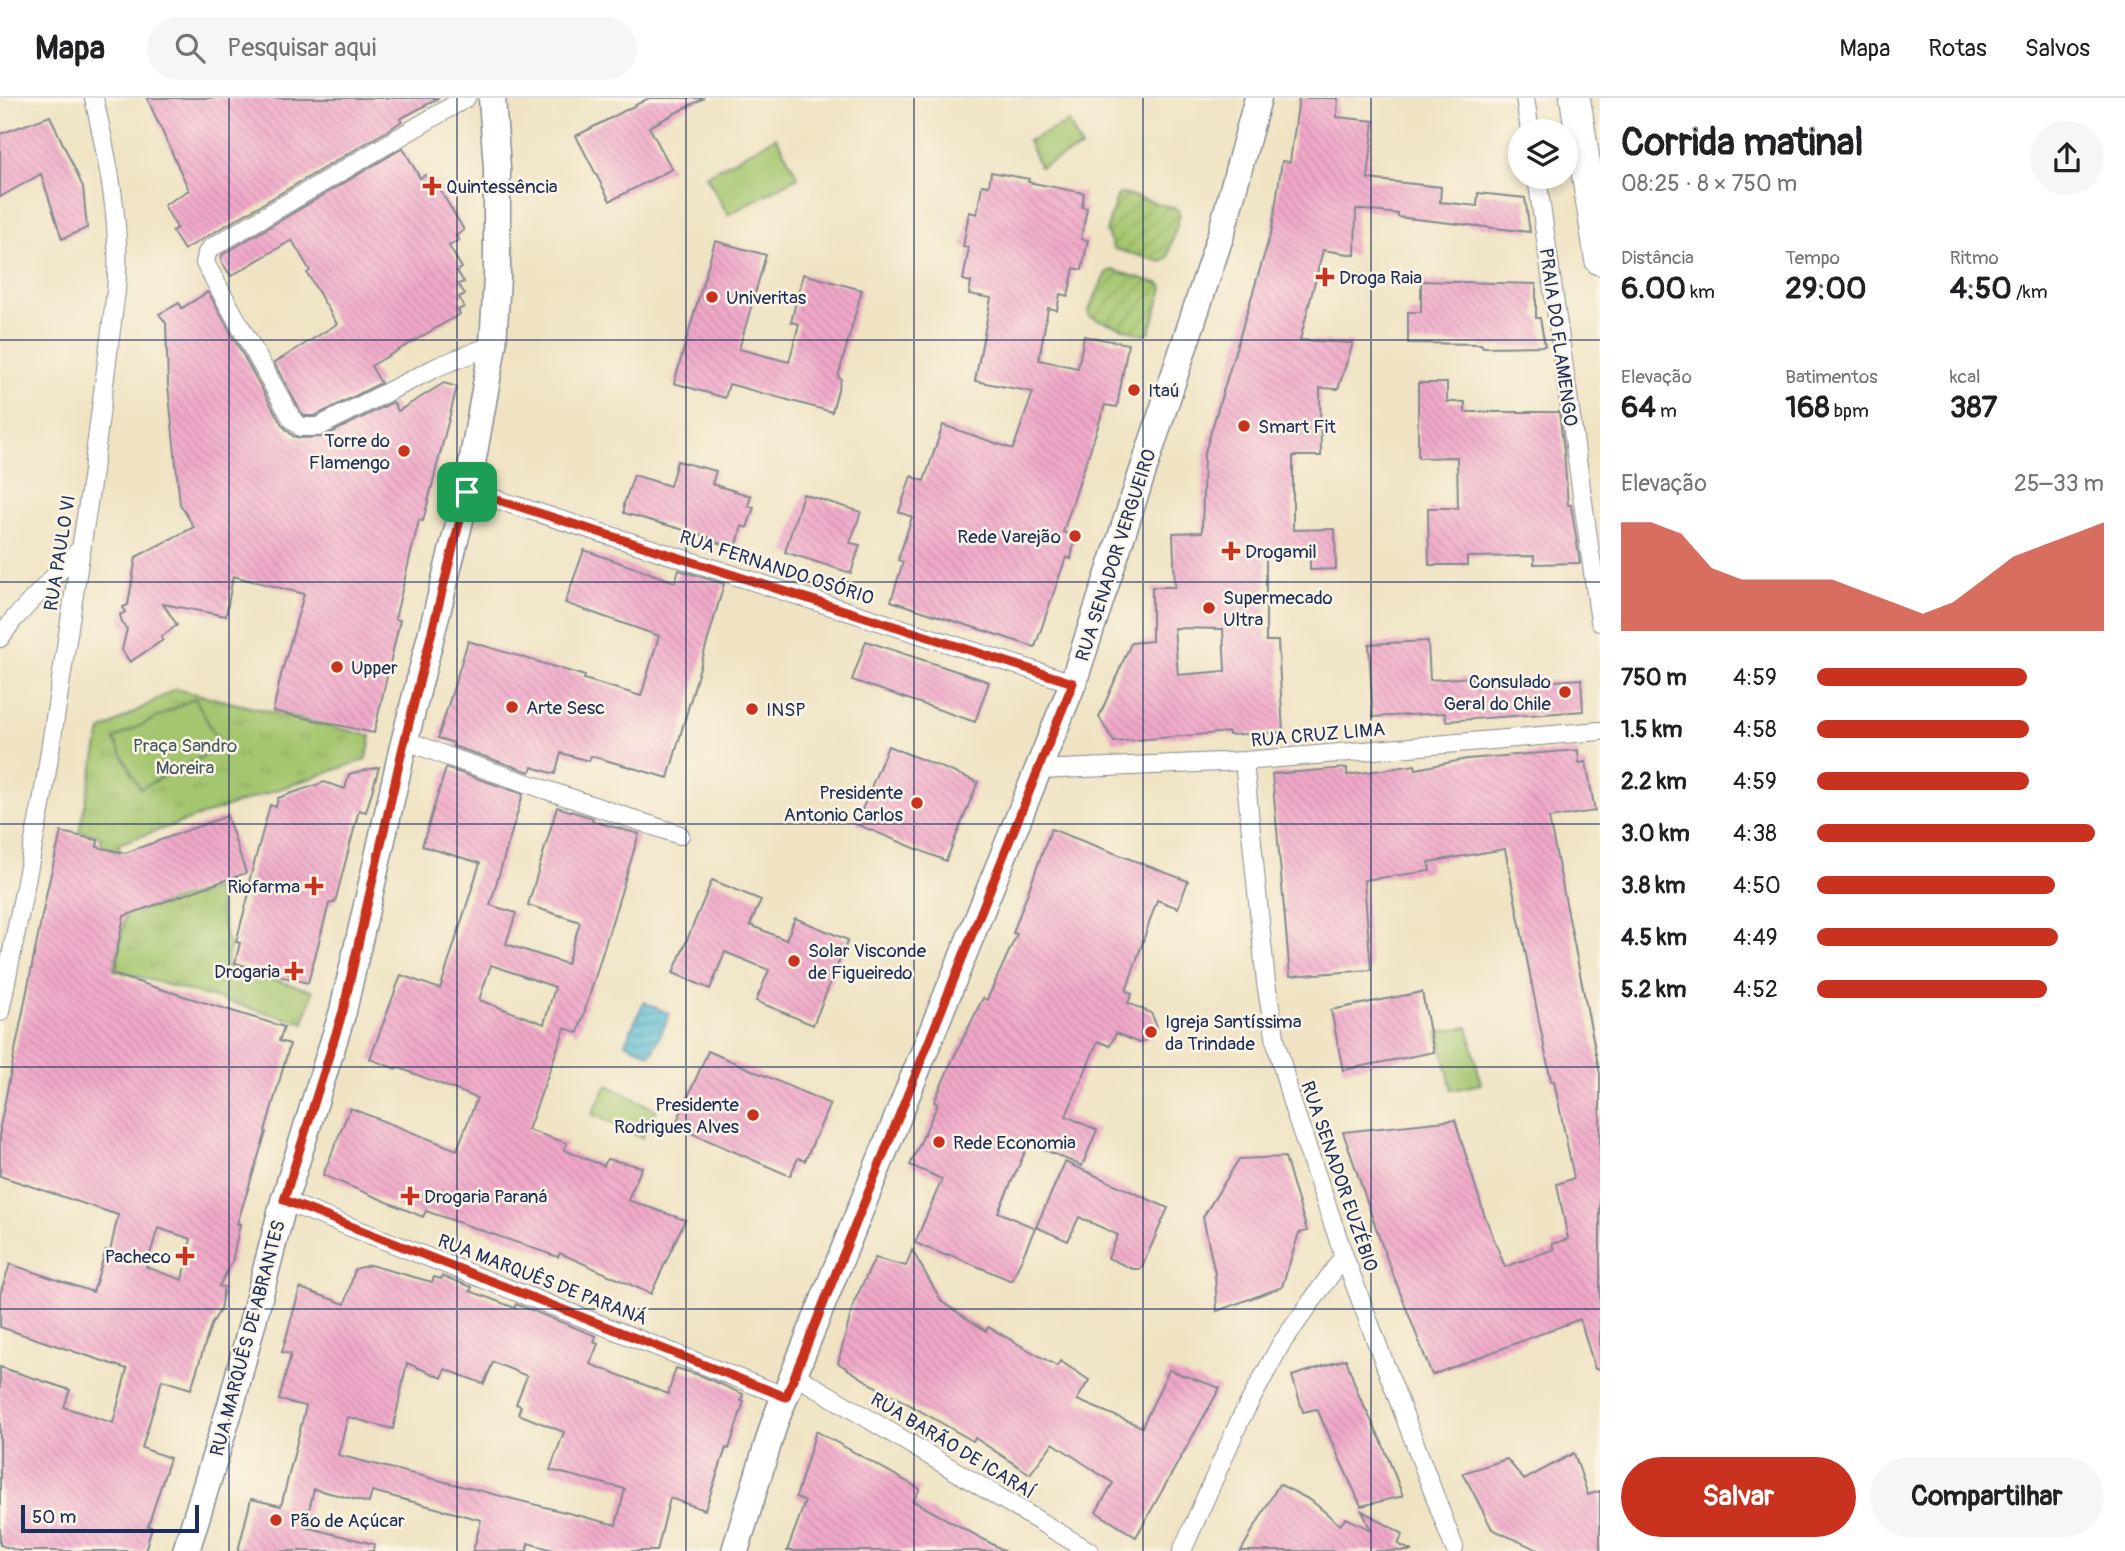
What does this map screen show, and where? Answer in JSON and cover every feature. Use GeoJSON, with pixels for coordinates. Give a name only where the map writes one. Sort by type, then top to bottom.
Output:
{"type":"FeatureCollection","features":[{"type":"Feature","properties":{"kind":"main road"},"geometry":{"type":"LineString","coordinates":[[1575,98],[1600,260]]}},
{"type":"Feature","properties":{"kind":"street","name":"RUA PAULO VI"},"geometry":{"type":"LineString","coordinates":[[0,1012],[43,796],[92,478],[119,260],[106,152],[94,98]]}},
{"type":"Feature","properties":{"kind":"street"},"geometry":{"type":"LineString","coordinates":[[466,98],[211,248],[205,262],[292,419],[301,427],[317,427],[439,366],[493,345]]}},
{"type":"Feature","properties":{"kind":"street","name":"RUA MARQUÊS DE ABRANTES"},"geometry":{"type":"LineString","coordinates":[[186,1551],[231,1405],[284,1200],[343,1011],[405,740],[467,492],[493,345],[498,233],[492,98]]}},
{"type":"Feature","properties":{"kind":"street","name":"RUA SENADOR VERGUEIRO"},"geometry":{"type":"LineString","coordinates":[[735,1551],[775,1421],[1073,683],[1227,214],[1258,98]]}},
{"type":"Feature","properties":{"kind":"street"},"geometry":{"type":"LineString","coordinates":[[1525,98],[1528,119]]}},
{"type":"Feature","properties":{"kind":"street","name":"PRAIA DO FLAMENGO"},"geometry":{"type":"LineString","coordinates":[[1539,189],[1600,622]]}},
{"type":"Feature","properties":{"kind":"street","name":"RUA FERNANDO OSÓRIO"},"geometry":{"type":"LineString","coordinates":[[467,492],[1073,683]]}},
{"type":"Feature","properties":{"kind":"street"},"geometry":{"type":"LineString","coordinates":[[0,638],[14,619],[82,547]]}},
{"type":"Feature","properties":{"kind":"street","name":"RUA CRUZ LIMA"},"geometry":{"type":"LineString","coordinates":[[1039,770],[1244,761],[1600,731]]}},
{"type":"Feature","properties":{"kind":"street"},"geometry":{"type":"LineString","coordinates":[[405,740],[449,758],[680,835]]}},
{"type":"Feature","properties":{"kind":"street","name":"RUA SENADOR EUZÉBIO"},"geometry":{"type":"LineString","coordinates":[[1244,761],[1266,983],[1276,1042],[1292,1103],[1344,1256],[1456,1550]]}},
{"type":"Feature","properties":{"kind":"street","name":"RUA MARQUÊS DE PARANÁ"},"geometry":{"type":"LineString","coordinates":[[284,1200],[790,1386]]}},
{"type":"Feature","properties":{"kind":"street"},"geometry":{"type":"LineString","coordinates":[[1182,1551],[1240,1420],[1281,1344],[1344,1256]]}},
{"type":"Feature","properties":{"kind":"street","name":"RUA BARÃO DE ICARAÍ"},"geometry":{"type":"LineString","coordinates":[[790,1386],[1089,1551]]}},
{"type":"Feature","properties":{"kind":"green space"},"geometry":{"type":"Polygon","coordinates":[[[1069,122],[1081,148],[1040,167],[1028,141],[1069,122]]]}},
{"type":"Feature","properties":{"kind":"green space"},"geometry":{"type":"Polygon","coordinates":[[[776,137],[798,177],[728,215],[706,176],[776,137]]]}},
{"type":"Feature","properties":{"kind":"green space"},"geometry":{"type":"Polygon","coordinates":[[[1122,193],[1177,209],[1180,214],[1167,259],[1162,262],[1114,249],[1106,232],[1117,196],[1122,193]]]}},
{"type":"Feature","properties":{"kind":"green space"},"geometry":{"type":"Polygon","coordinates":[[[1112,270],[1161,284],[1163,288],[1150,331],[1143,335],[1090,317],[1088,312],[1106,273],[1112,270]]]}},
{"type":"Feature","properties":{"kind":"green space","name":"Praça Sandro Moreira"},"geometry":{"type":"Polygon","coordinates":[[[175,689],[371,736],[367,759],[118,844],[139,911],[217,888],[226,938],[230,946],[226,966],[313,991],[304,1023],[114,970],[129,900],[108,894],[114,849],[101,845],[101,837],[79,832],[101,731],[175,689]]]}},
{"type":"Feature","properties":{"kind":"green space"},"geometry":{"type":"Polygon","coordinates":[[[195,698],[221,747],[140,789],[114,739],[195,698]]]}},
{"type":"Feature","properties":{"kind":"green space"},"geometry":{"type":"Polygon","coordinates":[[[1468,1027],[1481,1084],[1452,1090],[1438,1032],[1468,1027]]]}},
{"type":"Feature","properties":{"kind":"green space"},"geometry":{"type":"Polygon","coordinates":[[[607,1085],[657,1110],[642,1138],[592,1114],[607,1085]]]}},
{"type":"Feature","properties":{"kind":"water"},"geometry":{"type":"Polygon","coordinates":[[[644,1002],[670,1014],[651,1055],[625,1043],[644,1002]]]}},
{"type":"Feature","properties":{"kind":"building"},"geometry":{"type":"Polygon","coordinates":[[[147,98],[439,98],[184,250],[172,231],[177,228],[164,205],[189,190],[147,98]]]}},
{"type":"Feature","properties":{"kind":"building"},"geometry":{"type":"Polygon","coordinates":[[[649,98],[704,98],[649,127],[672,169],[610,201],[576,136],[649,98]]]}},
{"type":"Feature","properties":{"kind":"building"},"geometry":{"type":"Polygon","coordinates":[[[1299,98],[1338,98],[1337,117],[1374,121],[1368,179],[1441,187],[1440,202],[1477,206],[1478,193],[1525,198],[1530,232],[1398,217],[1398,214],[1356,209],[1355,255],[1323,250],[1300,340],[1353,343],[1338,389],[1320,388],[1321,456],[1293,456],[1293,530],[1335,529],[1336,569],[1310,570],[1310,553],[1266,554],[1266,641],[1278,641],[1283,732],[1229,735],[1229,732],[1114,742],[1099,717],[1131,643],[1152,641],[1152,587],[1175,587],[1173,533],[1202,532],[1204,455],[1272,229],[1282,161],[1290,162],[1299,98]],[[1174,628],[1178,675],[1225,671],[1223,629],[1174,628]]]}},
{"type":"Feature","properties":{"kind":"building"},"geometry":{"type":"Polygon","coordinates":[[[50,116],[83,187],[87,228],[62,239],[41,174],[0,197],[0,134],[50,116]]]}},
{"type":"Feature","properties":{"kind":"building"},"geometry":{"type":"Polygon","coordinates":[[[403,148],[420,178],[425,175],[429,180],[433,178],[464,230],[456,236],[459,240],[449,246],[462,268],[457,271],[464,282],[458,284],[465,294],[459,297],[464,307],[458,310],[460,314],[371,366],[381,383],[315,416],[305,416],[274,363],[337,324],[307,273],[310,271],[292,240],[231,276],[221,261],[222,255],[403,148]]]}},
{"type":"Feature","properties":{"kind":"building"},"geometry":{"type":"Polygon","coordinates":[[[991,172],[1084,193],[1082,207],[1087,208],[1081,239],[1088,240],[1082,270],[1074,268],[1068,296],[1060,294],[1057,310],[1048,308],[1039,360],[1078,368],[1084,336],[1128,344],[1117,407],[1105,405],[1063,532],[1075,536],[1071,559],[1066,557],[1035,647],[891,601],[903,562],[898,560],[912,517],[899,512],[911,476],[924,481],[943,425],[1013,449],[1033,392],[975,381],[991,298],[969,294],[971,282],[963,280],[969,248],[963,247],[969,212],[977,214],[982,185],[989,186],[991,172]]]}},
{"type":"Feature","properties":{"kind":"building"},"geometry":{"type":"Polygon","coordinates":[[[715,241],[766,255],[739,349],[789,362],[799,324],[791,322],[803,274],[862,290],[838,377],[841,379],[832,412],[729,384],[725,398],[674,383],[715,241]]]}},
{"type":"Feature","properties":{"kind":"building"},"geometry":{"type":"Polygon","coordinates":[[[1421,281],[1536,284],[1536,318],[1540,318],[1545,346],[1483,347],[1481,344],[1408,343],[1408,312],[1421,312],[1421,281]]]}},
{"type":"Feature","properties":{"kind":"building"},"geometry":{"type":"Polygon","coordinates":[[[208,292],[282,425],[293,436],[323,437],[393,402],[398,411],[444,383],[457,387],[423,521],[419,520],[395,619],[400,620],[374,733],[273,711],[304,594],[233,576],[226,616],[163,604],[177,625],[161,637],[163,640],[130,662],[122,650],[127,629],[120,615],[125,612],[123,607],[128,605],[136,557],[194,527],[180,504],[168,385],[166,323],[159,314],[179,303],[182,308],[208,292]]]}},
{"type":"Feature","properties":{"kind":"building"},"geometry":{"type":"Polygon","coordinates":[[[1418,383],[1447,383],[1447,402],[1465,402],[1465,412],[1559,412],[1568,505],[1571,505],[1580,563],[1534,564],[1534,556],[1467,557],[1467,565],[1429,565],[1428,508],[1458,508],[1457,457],[1418,458],[1418,383]]]}},
{"type":"Feature","properties":{"kind":"building"},"geometry":{"type":"Polygon","coordinates":[[[677,461],[716,471],[712,484],[751,496],[748,506],[754,507],[747,528],[742,526],[736,548],[708,540],[709,537],[624,513],[624,504],[634,475],[670,486],[677,461]]]}},
{"type":"Feature","properties":{"kind":"building"},"geometry":{"type":"Polygon","coordinates":[[[803,494],[861,512],[850,543],[860,545],[851,573],[785,552],[803,494]]]}},
{"type":"Feature","properties":{"kind":"building"},"geometry":{"type":"Polygon","coordinates":[[[584,550],[675,582],[679,570],[724,584],[668,778],[591,756],[589,761],[561,753],[555,774],[532,767],[530,772],[453,746],[454,743],[438,738],[468,641],[641,696],[659,636],[565,603],[584,550]]]}},
{"type":"Feature","properties":{"kind":"building"},"geometry":{"type":"Polygon","coordinates":[[[866,641],[989,682],[975,722],[852,680],[866,641]]]}},
{"type":"Feature","properties":{"kind":"building"},"geometry":{"type":"Polygon","coordinates":[[[1428,641],[1430,680],[1472,677],[1473,687],[1581,679],[1583,711],[1446,721],[1445,713],[1373,717],[1369,644],[1428,641]]]}},
{"type":"Feature","properties":{"kind":"building","name":"Presidente Antonio Carlos"},"geometry":{"type":"Polygon","coordinates":[[[888,746],[978,782],[946,861],[856,824],[888,746]]]}},
{"type":"Feature","properties":{"kind":"building"},"geometry":{"type":"Polygon","coordinates":[[[1578,750],[1579,763],[1586,762],[1595,811],[1549,818],[1600,1074],[1600,1369],[1595,1369],[1580,1319],[1432,1375],[1384,1251],[1343,1132],[1455,1120],[1484,1214],[1505,1267],[1554,1249],[1552,1244],[1568,1239],[1557,1184],[1574,1178],[1554,1081],[1551,1081],[1505,849],[1429,862],[1430,871],[1364,880],[1371,970],[1290,976],[1272,774],[1347,768],[1347,775],[1415,765],[1416,769],[1467,759],[1578,750]]]}},
{"type":"Feature","properties":{"kind":"building"},"geometry":{"type":"Polygon","coordinates":[[[379,767],[366,812],[359,810],[335,902],[329,904],[308,983],[235,963],[240,943],[236,942],[250,890],[247,889],[270,805],[276,807],[278,798],[324,782],[345,789],[349,774],[379,767]]]}},
{"type":"Feature","properties":{"kind":"building"},"geometry":{"type":"Polygon","coordinates":[[[446,768],[523,794],[490,905],[516,913],[506,944],[567,964],[580,922],[528,905],[557,807],[593,818],[592,821],[639,834],[578,1033],[565,1028],[528,1130],[567,1143],[564,1150],[604,1166],[607,1159],[642,1167],[628,1200],[685,1220],[651,1294],[560,1253],[558,1257],[426,1211],[423,1217],[323,1175],[350,1108],[457,1150],[477,1098],[370,1059],[401,975],[440,989],[480,863],[422,846],[446,768]],[[491,965],[479,1000],[544,1024],[555,987],[491,965]]]}},
{"type":"Feature","properties":{"kind":"building"},"geometry":{"type":"Polygon","coordinates":[[[227,816],[246,873],[124,916],[112,974],[284,1027],[279,1041],[290,1044],[237,1224],[240,1224],[232,1262],[219,1286],[224,1287],[220,1310],[211,1325],[191,1389],[162,1380],[142,1448],[170,1458],[148,1526],[152,1527],[145,1551],[19,1551],[0,1545],[0,1367],[70,1390],[64,1407],[113,1423],[127,1369],[0,1327],[0,1294],[10,1264],[93,1292],[106,1250],[110,1252],[118,1215],[0,1176],[0,1126],[61,832],[98,840],[97,847],[125,853],[227,816]],[[158,1228],[146,1267],[182,1280],[191,1239],[158,1228]]]}},
{"type":"Feature","properties":{"kind":"building"},"geometry":{"type":"Polygon","coordinates":[[[1051,829],[1188,881],[1178,908],[1157,900],[1126,991],[1132,994],[1128,1003],[1151,1013],[1157,1026],[1151,1038],[1139,1043],[1116,1033],[1110,1046],[1098,1041],[1066,1116],[1097,1130],[1082,1166],[1029,1143],[998,1212],[1035,1228],[1012,1281],[915,1243],[942,1179],[910,1165],[938,1104],[934,1102],[950,1065],[983,998],[987,1000],[1017,934],[1013,933],[1051,829]]]}},
{"type":"Feature","properties":{"kind":"building","name":"Solar Visconde de Figueiredo"},"geometry":{"type":"Polygon","coordinates":[[[712,880],[761,900],[750,925],[786,940],[795,918],[848,940],[813,1025],[756,1001],[769,970],[725,952],[710,989],[673,973],[712,880]]]}},
{"type":"Feature","properties":{"kind":"building"},"geometry":{"type":"Polygon","coordinates":[[[1422,992],[1434,1052],[1343,1070],[1331,1010],[1422,992]]]}},
{"type":"Feature","properties":{"kind":"building","name":"Presidente Rodrigues Alves"},"geometry":{"type":"Polygon","coordinates":[[[708,1051],[830,1104],[805,1161],[798,1158],[790,1176],[675,1126],[708,1051]]]}},
{"type":"Feature","properties":{"kind":"building"},"geometry":{"type":"Polygon","coordinates":[[[1285,1157],[1307,1231],[1299,1233],[1282,1287],[1217,1311],[1215,1274],[1203,1217],[1239,1159],[1285,1157]]]}},
{"type":"Feature","properties":{"kind":"building"},"geometry":{"type":"Polygon","coordinates":[[[1065,1162],[1168,1208],[1141,1269],[1133,1269],[1108,1258],[1118,1235],[1079,1217],[1068,1241],[1036,1227],[1065,1162]]]}},
{"type":"Feature","properties":{"kind":"building"},"geometry":{"type":"Polygon","coordinates":[[[912,1250],[942,1302],[986,1331],[988,1327],[1057,1366],[1060,1361],[1089,1380],[1077,1400],[1142,1427],[1169,1370],[1220,1388],[1136,1537],[1096,1512],[1113,1483],[1053,1443],[1030,1474],[975,1438],[973,1441],[838,1363],[854,1302],[875,1258],[906,1266],[912,1250]]]}},
{"type":"Feature","properties":{"kind":"building"},"geometry":{"type":"Polygon","coordinates":[[[370,1265],[432,1282],[434,1277],[441,1279],[442,1276],[472,1287],[470,1291],[515,1308],[516,1304],[596,1336],[594,1342],[598,1344],[590,1364],[668,1394],[676,1368],[743,1394],[741,1401],[744,1401],[729,1449],[726,1448],[705,1510],[670,1498],[657,1551],[557,1551],[528,1543],[527,1551],[473,1551],[481,1520],[372,1491],[369,1503],[314,1489],[305,1527],[374,1544],[373,1551],[238,1551],[251,1499],[281,1506],[306,1406],[279,1400],[291,1354],[282,1352],[300,1288],[345,1304],[355,1269],[370,1265]],[[493,1362],[484,1384],[445,1369],[442,1378],[407,1363],[393,1429],[348,1417],[338,1455],[616,1525],[625,1489],[550,1470],[564,1432],[518,1414],[521,1406],[516,1404],[527,1376],[493,1362]]]}},
{"type":"Feature","properties":{"kind":"building"},"geometry":{"type":"Polygon","coordinates":[[[1346,1359],[1359,1396],[1381,1440],[1403,1496],[1361,1506],[1317,1409],[1303,1412],[1292,1376],[1346,1359]]]}},
{"type":"Feature","properties":{"kind":"building"},"geometry":{"type":"Polygon","coordinates":[[[816,1431],[920,1489],[913,1501],[1005,1551],[787,1551],[805,1502],[796,1497],[816,1431]]]}},
{"type":"Feature","properties":{"kind":"building"},"geometry":{"type":"Polygon","coordinates":[[[1574,1453],[1588,1495],[1600,1491],[1600,1551],[1540,1551],[1492,1529],[1463,1473],[1507,1459],[1524,1480],[1574,1453]]]}},
{"type":"Feature","properties":{"kind":"building"},"geometry":{"type":"Polygon","coordinates":[[[1279,1484],[1312,1501],[1340,1525],[1346,1518],[1371,1530],[1362,1511],[1403,1534],[1398,1544],[1412,1551],[1241,1551],[1279,1484]]]}},
{"type":"Feature","properties":{"kind":"place","name":"Quintessência"},"geometry":{"type":"Point","coordinates":[432,186]}},
{"type":"Feature","properties":{"kind":"place","name":"Droga Raia"},"geometry":{"type":"Point","coordinates":[1325,277]}},
{"type":"Feature","properties":{"kind":"place","name":"Univeritas"},"geometry":{"type":"Point","coordinates":[712,297]}},
{"type":"Feature","properties":{"kind":"place","name":"Itaú"},"geometry":{"type":"Point","coordinates":[1134,390]}},
{"type":"Feature","properties":{"kind":"place","name":"Smart Fit"},"geometry":{"type":"Point","coordinates":[1244,426]}},
{"type":"Feature","properties":{"kind":"place","name":"Torre do Flamengo"},"geometry":{"type":"Point","coordinates":[404,451]}},
{"type":"Feature","properties":{"kind":"place","name":"Rede Varejão"},"geometry":{"type":"Point","coordinates":[1075,536]}},
{"type":"Feature","properties":{"kind":"place","name":"Drogamil"},"geometry":{"type":"Point","coordinates":[1231,551]}},
{"type":"Feature","properties":{"kind":"place","name":"Supermecado Ultra"},"geometry":{"type":"Point","coordinates":[1209,608]}},
{"type":"Feature","properties":{"kind":"place","name":"Upper"},"geometry":{"type":"Point","coordinates":[337,667]}},
{"type":"Feature","properties":{"kind":"place","name":"Consulado Geral do Chile"},"geometry":{"type":"Point","coordinates":[1565,692]}},
{"type":"Feature","properties":{"kind":"place","name":"Arte Sesc"},"geometry":{"type":"Point","coordinates":[512,707]}},
{"type":"Feature","properties":{"kind":"place","name":"INSP"},"geometry":{"type":"Point","coordinates":[752,709]}},
{"type":"Feature","properties":{"kind":"place","name":"Presidente Antonio Carlos"},"geometry":{"type":"Point","coordinates":[917,803]}},
{"type":"Feature","properties":{"kind":"place","name":"Riofarma"},"geometry":{"type":"Point","coordinates":[314,886]}},
{"type":"Feature","properties":{"kind":"place","name":"Solar Visconde de Figueiredo"},"geometry":{"type":"Point","coordinates":[794,961]}},
{"type":"Feature","properties":{"kind":"place","name":"Drogaria"},"geometry":{"type":"Point","coordinates":[294,971]}},
{"type":"Feature","properties":{"kind":"place","name":"Igreja Santíssima da Trindade"},"geometry":{"type":"Point","coordinates":[1151,1032]}},
{"type":"Feature","properties":{"kind":"place","name":"Presidente Rodrigues Alves"},"geometry":{"type":"Point","coordinates":[753,1115]}},
{"type":"Feature","properties":{"kind":"place","name":"Rede Economia"},"geometry":{"type":"Point","coordinates":[939,1142]}},
{"type":"Feature","properties":{"kind":"place","name":"Drogaria Paraná"},"geometry":{"type":"Point","coordinates":[410,1196]}},
{"type":"Feature","properties":{"kind":"place","name":"Pacheco"},"geometry":{"type":"Point","coordinates":[185,1256]}},
{"type":"Feature","properties":{"kind":"place","name":"Pão de Açúcar"},"geometry":{"type":"Point","coordinates":[276,1520]}},
{"type":"Feature","properties":{"kind":"route"},"geometry":{"type":"LineString","coordinates":[[467,492],[1073,683],[786,1397],[284,1200],[343,1011],[402,751],[467,492]]}}]}
